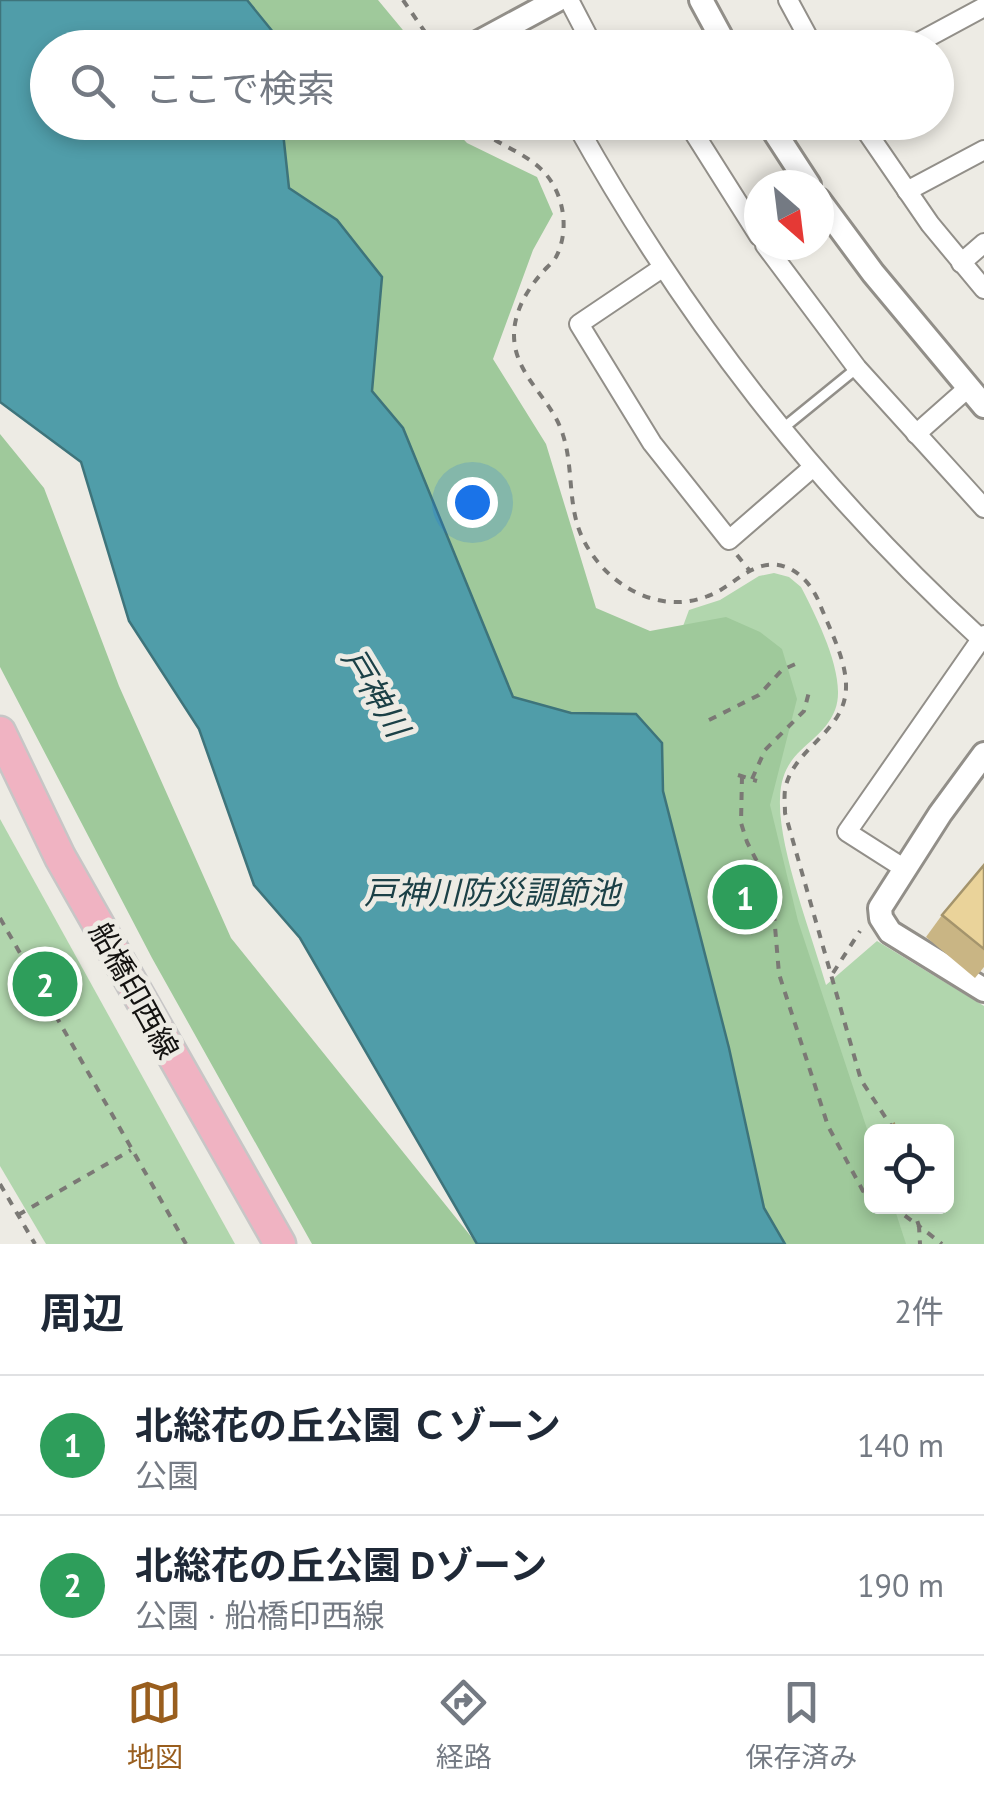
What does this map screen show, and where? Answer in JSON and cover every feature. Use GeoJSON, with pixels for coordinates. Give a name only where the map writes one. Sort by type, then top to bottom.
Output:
{"type":"FeatureCollection","features":[{"type":"Feature","properties":{"kind":"main road","name":"船橋印西線"},"geometry":{"type":"LineString","coordinates":[[0,732],[60,857],[280,1244]]}},
{"type":"Feature","properties":{"kind":"street"},"geometry":{"type":"LineString","coordinates":[[501,30],[557,0]]}},
{"type":"Feature","properties":{"kind":"street"},"geometry":{"type":"LineString","coordinates":[[569,0],[585,30]]}},
{"type":"Feature","properties":{"kind":"street"},"geometry":{"type":"LineString","coordinates":[[700,0],[717,30]]}},
{"type":"Feature","properties":{"kind":"street"},"geometry":{"type":"LineString","coordinates":[[788,0],[804,30]]}},
{"type":"Feature","properties":{"kind":"street"},"geometry":{"type":"LineString","coordinates":[[941,30],[984,7]]}},
{"type":"Feature","properties":{"kind":"street"},"geometry":{"type":"LineString","coordinates":[[586,140],[662,268],[780,430],[905,568],[983,637],[847,832],[904,869]]}},
{"type":"Feature","properties":{"kind":"street"},"geometry":{"type":"LineString","coordinates":[[698,140],[744,212]]}},
{"type":"Feature","properties":{"kind":"street"},"geometry":{"type":"LineString","coordinates":[[780,140],[799,170]]}},
{"type":"Feature","properties":{"kind":"street"},"geometry":{"type":"LineString","coordinates":[[872,140],[984,289]]}},
{"type":"Feature","properties":{"kind":"street"},"geometry":{"type":"LineString","coordinates":[[907,191],[984,150]]}},
{"type":"Feature","properties":{"kind":"street"},"geometry":{"type":"LineString","coordinates":[[834,220],[984,406]]}},
{"type":"Feature","properties":{"kind":"street"},"geometry":{"type":"LineString","coordinates":[[961,262],[984,242]]}},
{"type":"Feature","properties":{"kind":"street"},"geometry":{"type":"LineString","coordinates":[[776,260],[857,368],[984,508]]}},
{"type":"Feature","properties":{"kind":"street"},"geometry":{"type":"LineString","coordinates":[[662,268],[579,324],[662,455],[730,540],[812,468]]}},
{"type":"Feature","properties":{"kind":"street"},"geometry":{"type":"LineString","coordinates":[[916,434],[968,388]]}},
{"type":"Feature","properties":{"kind":"street"},"geometry":{"type":"LineString","coordinates":[[984,754],[880,908],[880,918],[890,932],[984,990]]}},
{"type":"Feature","properties":{"kind":"lane"},"geometry":{"type":"LineString","coordinates":[[780,430],[857,368]]}},
{"type":"Feature","properties":{"kind":"path"},"geometry":{"type":"LineString","coordinates":[[403,0],[424,30]]}},
{"type":"Feature","properties":{"kind":"path"},"geometry":{"type":"LineString","coordinates":[[491,140],[536,164],[560,199],[564,219],[556,258],[525,296],[516,320],[515,343],[528,381],[543,396],[563,435],[576,520],[598,565],[623,586],[652,600],[695,600],[752,570],[770,565],[800,573],[817,597],[844,672],[844,705],[838,718],[794,770],[786,788],[786,812],[861,1080],[890,1124]]}},
{"type":"Feature","properties":{"kind":"path"},"geometry":{"type":"LineString","coordinates":[[709,720],[759,695],[782,670],[800,662]]}},
{"type":"Feature","properties":{"kind":"path"},"geometry":{"type":"LineString","coordinates":[[809,692],[804,711],[764,750],[754,780],[740,776],[741,823],[772,891],[779,974],[828,1126],[864,1191]]}},
{"type":"Feature","properties":{"kind":"path"},"geometry":{"type":"LineString","coordinates":[[832,973],[880,908]]}},
{"type":"Feature","properties":{"kind":"path"},"geometry":{"type":"LineString","coordinates":[[0,918],[186,1244]]}},
{"type":"Feature","properties":{"kind":"path"},"geometry":{"type":"LineString","coordinates":[[18,1215],[132,1150]]}},
{"type":"Feature","properties":{"kind":"path"},"geometry":{"type":"LineString","coordinates":[[0,1184],[35,1244]]}},
{"type":"Feature","properties":{"kind":"path"},"geometry":{"type":"LineString","coordinates":[[903,1214],[942,1244]]}},
{"type":"Feature","properties":{"kind":"path"},"geometry":{"type":"LineString","coordinates":[[915,1214],[920,1244]]}},
{"type":"Feature","properties":{"kind":"green space"},"geometry":{"type":"Polygon","coordinates":[[[247,0],[378,0],[403,30],[271,30],[247,0]]]}},
{"type":"Feature","properties":{"kind":"green space"},"geometry":{"type":"Polygon","coordinates":[[[284,140],[464,140],[537,177],[553,214],[533,250],[493,359],[546,444],[596,608],[650,631],[726,617],[760,632],[782,649],[797,699],[770,805],[798,921],[865,1124],[864,1214],[896,1214],[906,1244],[785,1244],[764,1208],[729,1048],[663,791],[662,743],[636,714],[571,713],[513,697],[403,428],[372,391],[382,277],[337,220],[289,188],[284,140]]]}},
{"type":"Feature","properties":{"kind":"green space"},"geometry":{"type":"Polygon","coordinates":[[[0,434],[44,488],[119,686],[231,938],[477,1244],[312,1244],[152,958],[0,667],[0,434]]]}},
{"type":"Feature","properties":{"kind":"green space"},"geometry":{"type":"Polygon","coordinates":[[[774,573],[789,577],[801,587],[834,665],[838,697],[835,710],[821,732],[787,768],[780,799],[784,842],[826,985],[877,941],[984,1006],[984,1244],[785,1244],[764,1208],[656,699],[689,610],[720,600],[759,576],[774,573]]]}},
{"type":"Feature","properties":{"kind":"green space"},"geometry":{"type":"Polygon","coordinates":[[[0,819],[235,1244],[46,1244],[0,1166],[0,819]]]}},
{"type":"Feature","properties":{"kind":"water","name":"戸神川防災調節池"},"geometry":{"type":"Polygon","coordinates":[[[0,0],[247,0],[271,30],[30,30],[30,140],[284,140],[289,188],[337,220],[382,277],[372,391],[403,428],[513,697],[571,713],[636,714],[662,743],[663,791],[729,1048],[764,1208],[785,1244],[477,1244],[300,938],[254,885],[199,729],[129,621],[81,462],[0,402],[0,0]]]}},
{"type":"Feature","properties":{"kind":"building"},"geometry":{"type":"Polygon","coordinates":[[[984,865],[984,949],[942,915],[984,865]]]}},
{"type":"Feature","properties":{"kind":"place","name":"北総花の丘公園 Ｃゾーン"},"geometry":{"type":"Point","coordinates":[745,897]}},
{"type":"Feature","properties":{"kind":"place","name":"北総花の丘公園 Dゾーン"},"geometry":{"type":"Point","coordinates":[45,984]}},
{"type":"Feature","properties":{"kind":"water label","name":"戸神川"},"geometry":{"type":"Point","coordinates":[376,692]}}]}
